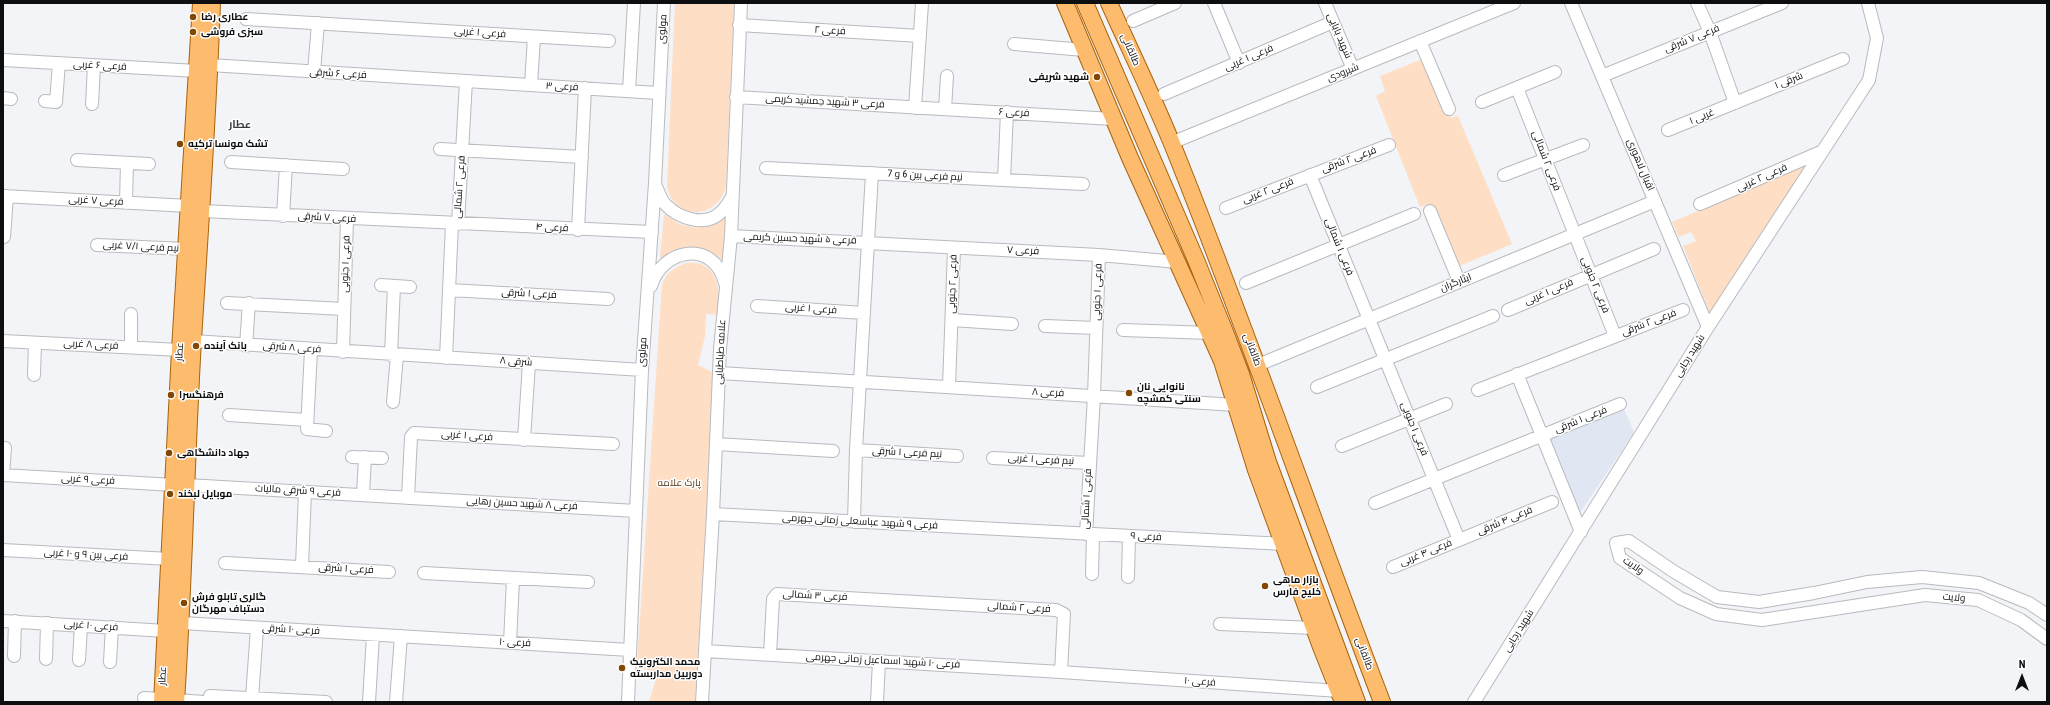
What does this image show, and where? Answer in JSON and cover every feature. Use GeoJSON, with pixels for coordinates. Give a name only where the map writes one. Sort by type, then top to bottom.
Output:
{"type":"FeatureCollection","features":[{"type":"Feature","properties":{"kind":"main road","name":"عطار"},"geometry":{"type":"LineString","coordinates":[[201,3],[203,68]]}},
{"type":"Feature","properties":{"kind":"main road","name":"عطار"},"geometry":{"type":"LineString","coordinates":[[169,701],[182,622],[180,485],[203,68],[212,3]]}},
{"type":"Feature","properties":{"kind":"main road"},"geometry":{"type":"LineString","coordinates":[[1065,3],[1113,119],[1222,361],[1268,502],[1341,697]]}},
{"type":"Feature","properties":{"kind":"main road","name":"طالقانی"},"geometry":{"type":"LineString","coordinates":[[1085,3],[1199,267],[1241,374],[1265,452],[1357,702]]}},
{"type":"Feature","properties":{"kind":"main road","name":"طالقانی"},"geometry":{"type":"LineString","coordinates":[[1109,3],[1171,143],[1258,365],[1300,486],[1382,702]]}},
{"type":"Feature","properties":{"kind":"main road","name":"عطار"},"geometry":{"type":"LineString","coordinates":[[191,281],[186,249],[195,208]]}},
{"type":"Feature","properties":{"kind":"main road"},"geometry":{"type":"LineString","coordinates":[[1265,452],[1268,502]]}},
{"type":"Feature","properties":{"kind":"main road","name":"عطار"},"geometry":{"type":"LineString","coordinates":[[169,701],[166,631],[170,559],[180,485]]}},
{"type":"Feature","properties":{"kind":"street"},"geometry":{"type":"LineString","coordinates":[[630,91],[634,3]]}},
{"type":"Feature","properties":{"kind":"street","name":"مولوی"},"geometry":{"type":"LineString","coordinates":[[628,702],[642,370],[655,183],[658,93],[664,3]]}},
{"type":"Feature","properties":{"kind":"street","name":"علامه طباطبایی"},"geometry":{"type":"LineString","coordinates":[[702,702],[713,514],[720,373],[720,341],[731,236],[740,3]]}},
{"type":"Feature","properties":{"kind":"street"},"geometry":{"type":"LineString","coordinates":[[915,108],[922,3]]}},
{"type":"Feature","properties":{"kind":"street"},"geometry":{"type":"LineString","coordinates":[[1133,21],[1175,3]]}},
{"type":"Feature","properties":{"kind":"street"},"geometry":{"type":"LineString","coordinates":[[1214,3],[1238,63]]}},
{"type":"Feature","properties":{"kind":"street","name":"شهید بابایی"},"geometry":{"type":"LineString","coordinates":[[1325,3],[1353,69]]}},
{"type":"Feature","properties":{"kind":"street","name":"شیرودی"},"geometry":{"type":"LineString","coordinates":[[1171,143],[1514,3]]}},
{"type":"Feature","properties":{"kind":"street","name":"اقبال لاهوری"},"geometry":{"type":"LineString","coordinates":[[1571,3],[1708,327]]}},
{"type":"Feature","properties":{"kind":"street"},"geometry":{"type":"LineString","coordinates":[[1697,3],[1710,32],[1735,103]]}},
{"type":"Feature","properties":{"kind":"street","name":"فرعی ۷ شرقی"},"geometry":{"type":"LineString","coordinates":[[1602,76],[1782,3]]}},
{"type":"Feature","properties":{"kind":"street","name":"شهید رجایی"},"geometry":{"type":"LineString","coordinates":[[1474,702],[1708,327],[1869,80],[1877,38],[1868,3]]}},
{"type":"Feature","properties":{"kind":"street"},"geometry":{"type":"LineString","coordinates":[[246,19],[318,23],[314,72]]}},
{"type":"Feature","properties":{"kind":"street","name":"فرعی ۱ غربی"},"geometry":{"type":"LineString","coordinates":[[1164,94],[1334,22]]}},
{"type":"Feature","properties":{"kind":"street","name":"فرعی ۱ غربی"},"geometry":{"type":"LineString","coordinates":[[318,23],[534,36]]}},
{"type":"Feature","properties":{"kind":"street","name":"فرعی ۲"},"geometry":{"type":"LineString","coordinates":[[739,26],[920,36]]}},
{"type":"Feature","properties":{"kind":"street"},"geometry":{"type":"LineString","coordinates":[[531,85],[534,36],[609,41]]}},
{"type":"Feature","properties":{"kind":"street"},"geometry":{"type":"LineString","coordinates":[[1420,42],[1449,110]]}},
{"type":"Feature","properties":{"kind":"street"},"geometry":{"type":"LineString","coordinates":[[1014,44],[1084,50]]}},
{"type":"Feature","properties":{"kind":"street","name":"فرعی ۶ غربی"},"geometry":{"type":"LineString","coordinates":[[3,60],[59,64],[203,68]]}},
{"type":"Feature","properties":{"kind":"street","name":"۱ شرقی"},"geometry":{"type":"LineString","coordinates":[[1735,103],[1843,60]]}},
{"type":"Feature","properties":{"kind":"street"},"geometry":{"type":"LineString","coordinates":[[45,102],[56,102],[59,64]]}},
{"type":"Feature","properties":{"kind":"street"},"geometry":{"type":"LineString","coordinates":[[92,104],[94,65]]}},
{"type":"Feature","properties":{"kind":"street","name":"فرعی ۶ شرقی"},"geometry":{"type":"LineString","coordinates":[[203,68],[314,72],[466,81]]}},
{"type":"Feature","properties":{"kind":"street"},"geometry":{"type":"LineString","coordinates":[[1482,102],[1555,72]]}},
{"type":"Feature","properties":{"kind":"street"},"geometry":{"type":"LineString","coordinates":[[945,109],[947,76]]}},
{"type":"Feature","properties":{"kind":"street"},"geometry":{"type":"LineString","coordinates":[[463,150],[466,81]]}},
{"type":"Feature","properties":{"kind":"street","name":"فرعی ۳"},"geometry":{"type":"LineString","coordinates":[[466,81],[658,93]]}},
{"type":"Feature","properties":{"kind":"street"},"geometry":{"type":"LineString","coordinates":[[578,230],[585,88]]}},
{"type":"Feature","properties":{"kind":"street","name":"فرعی ۲ شمالی"},"geometry":{"type":"LineString","coordinates":[[1517,88],[1574,234]]}},
{"type":"Feature","properties":{"kind":"street","name":"فرعی ۳ شهید جمشید کریمی"},"geometry":{"type":"LineString","coordinates":[[736,97],[915,108]]}},
{"type":"Feature","properties":{"kind":"street","name":"۱ غربی"},"geometry":{"type":"LineString","coordinates":[[1668,130],[1735,103]]}},
{"type":"Feature","properties":{"kind":"street","name":"فرعی ۶"},"geometry":{"type":"LineString","coordinates":[[915,108],[1113,119]]}},
{"type":"Feature","properties":{"kind":"street"},"geometry":{"type":"LineString","coordinates":[[1004,180],[1007,112]]}},
{"type":"Feature","properties":{"kind":"street","name":"فرعی ۲ شرقی"},"geometry":{"type":"LineString","coordinates":[[1310,175],[1389,145]]}},
{"type":"Feature","properties":{"kind":"street"},"geometry":{"type":"LineString","coordinates":[[1504,175],[1583,145]]}},
{"type":"Feature","properties":{"kind":"street"},"geometry":{"type":"LineString","coordinates":[[440,149],[582,157]]}},
{"type":"Feature","properties":{"kind":"street","name":"فرعی ۲ شمالی"},"geometry":{"type":"LineString","coordinates":[[455,224],[463,150]]}},
{"type":"Feature","properties":{"kind":"street","name":"فرعی ۲ غربی"},"geometry":{"type":"LineString","coordinates":[[1700,204],[1823,151]]}},
{"type":"Feature","properties":{"kind":"street"},"geometry":{"type":"LineString","coordinates":[[77,160],[149,164]]}},
{"type":"Feature","properties":{"kind":"street"},"geometry":{"type":"LineString","coordinates":[[231,162],[343,169]]}},
{"type":"Feature","properties":{"kind":"street"},"geometry":{"type":"LineString","coordinates":[[126,203],[127,163]]}},
{"type":"Feature","properties":{"kind":"street"},"geometry":{"type":"LineString","coordinates":[[283,216],[286,165]]}},
{"type":"Feature","properties":{"kind":"street","name":"نیم فرعی بین 6 و 7"},"geometry":{"type":"LineString","coordinates":[[766,168],[1083,184]]}},
{"type":"Feature","properties":{"kind":"street"},"geometry":{"type":"LineString","coordinates":[[854,522],[856,450],[872,173]]}},
{"type":"Feature","properties":{"kind":"street","name":"فرعی ۲ غربی"},"geometry":{"type":"LineString","coordinates":[[1226,208],[1310,175]]}},
{"type":"Feature","properties":{"kind":"street","name":"فرعی ۱ شمالی"},"geometry":{"type":"LineString","coordinates":[[1310,175],[1368,319]]}},
{"type":"Feature","properties":{"kind":"street"},"geometry":{"type":"LineString","coordinates":[[655,183],[664,203],[681,216],[690,219],[700,220],[716,216],[721,213],[733,196]]}},
{"type":"Feature","properties":{"kind":"street"},"geometry":{"type":"LineString","coordinates":[[4,237],[5,196]]}},
{"type":"Feature","properties":{"kind":"street","name":"فرعی ۷ غربی"},"geometry":{"type":"LineString","coordinates":[[5,196],[195,208]]}},
{"type":"Feature","properties":{"kind":"street","name":"ایثارگران"},"geometry":{"type":"LineString","coordinates":[[1258,365],[1655,201]]}},
{"type":"Feature","properties":{"kind":"street","name":"فرعی ۷ شرقی"},"geometry":{"type":"LineString","coordinates":[[195,208],[283,216],[455,224]]}},
{"type":"Feature","properties":{"kind":"street"},"geometry":{"type":"LineString","coordinates":[[1430,211],[1459,281]]}},
{"type":"Feature","properties":{"kind":"street"},"geometry":{"type":"LineString","coordinates":[[1246,283],[1414,214]]}},
{"type":"Feature","properties":{"kind":"street","name":"فرعی ۱ جنوبی"},"geometry":{"type":"LineString","coordinates":[[344,309],[348,219]]}},
{"type":"Feature","properties":{"kind":"street"},"geometry":{"type":"LineString","coordinates":[[446,358],[455,224]]}},
{"type":"Feature","properties":{"kind":"street","name":"فرعی ۴"},"geometry":{"type":"LineString","coordinates":[[455,224],[652,232]]}},
{"type":"Feature","properties":{"kind":"street","name":"فرعی ۲ جنوبی"},"geometry":{"type":"LineString","coordinates":[[1574,234],[1615,336]]}},
{"type":"Feature","properties":{"kind":"street","name":"فرعی ۵ شهید حسین کریمی"},"geometry":{"type":"LineString","coordinates":[[731,236],[869,242]]}},
{"type":"Feature","properties":{"kind":"street","name":"فرعی ۷"},"geometry":{"type":"LineString","coordinates":[[869,242],[1099,255],[1178,262]]}},
{"type":"Feature","properties":{"kind":"street","name":"نیم فرعی ۷/۱ غربی"},"geometry":{"type":"LineString","coordinates":[[97,245],[186,249]]}},
{"type":"Feature","properties":{"kind":"street","name":"فرعی ۲ جنوبی"},"geometry":{"type":"LineString","coordinates":[[949,388],[954,248]]}},
{"type":"Feature","properties":{"kind":"street"},"geometry":{"type":"LineString","coordinates":[[1591,274],[1654,249]]}},
{"type":"Feature","properties":{"kind":"street"},"geometry":{"type":"LineString","coordinates":[[648,296],[652,283],[660,269],[675,258],[693,253],[703,255],[715,262],[722,271],[726,286]]}},
{"type":"Feature","properties":{"kind":"street","name":"فرعی ۱ جنوبی"},"geometry":{"type":"LineString","coordinates":[[1096,328],[1099,255]]}},
{"type":"Feature","properties":{"kind":"street","name":"فرعی ۱ غربی"},"geometry":{"type":"LineString","coordinates":[[1508,310],[1591,274]]}},
{"type":"Feature","properties":{"kind":"street"},"geometry":{"type":"LineString","coordinates":[[381,285],[410,287]]}},
{"type":"Feature","properties":{"kind":"street"},"geometry":{"type":"LineString","coordinates":[[393,402],[394,286]]}},
{"type":"Feature","properties":{"kind":"street","name":"فرعی ۱ شرقی"},"geometry":{"type":"LineString","coordinates":[[450,290],[608,299]]}},
{"type":"Feature","properties":{"kind":"street"},"geometry":{"type":"LineString","coordinates":[[227,303],[344,309],[343,352]]}},
{"type":"Feature","properties":{"kind":"street"},"geometry":{"type":"LineString","coordinates":[[246,346],[249,303]]}},
{"type":"Feature","properties":{"kind":"street","name":"فرعی ۱ غربی"},"geometry":{"type":"LineString","coordinates":[[757,306],[864,313]]}},
{"type":"Feature","properties":{"kind":"street","name":"فرعی ۲ شرقی"},"geometry":{"type":"LineString","coordinates":[[1615,336],[1683,310]]}},
{"type":"Feature","properties":{"kind":"street"},"geometry":{"type":"LineString","coordinates":[[131,314],[131,347]]}},
{"type":"Feature","properties":{"kind":"street"},"geometry":{"type":"LineString","coordinates":[[1317,387],[1493,316]]}},
{"type":"Feature","properties":{"kind":"street","name":"فرعی ۱ جنوبی"},"geometry":{"type":"LineString","coordinates":[[1368,319],[1459,540]]}},
{"type":"Feature","properties":{"kind":"street"},"geometry":{"type":"LineString","coordinates":[[952,320],[1012,324]]}},
{"type":"Feature","properties":{"kind":"street"},"geometry":{"type":"LineString","coordinates":[[1045,326],[1096,328],[1094,396],[1089,463]]}},
{"type":"Feature","properties":{"kind":"street"},"geometry":{"type":"LineString","coordinates":[[1123,330],[1210,333]]}},
{"type":"Feature","properties":{"kind":"street"},"geometry":{"type":"LineString","coordinates":[[1478,390],[1615,336]]}},
{"type":"Feature","properties":{"kind":"street","name":"فرعی ۸ غربی"},"geometry":{"type":"LineString","coordinates":[[3,341],[131,347],[187,345]]}},
{"type":"Feature","properties":{"kind":"street"},"geometry":{"type":"LineString","coordinates":[[34,376],[35,343]]}},
{"type":"Feature","properties":{"kind":"street","name":"فرعی ۸ شرقی"},"geometry":{"type":"LineString","coordinates":[[187,345],[246,346],[394,355]]}},
{"type":"Feature","properties":{"kind":"street"},"geometry":{"type":"LineString","coordinates":[[311,350],[307,430],[326,431]]}},
{"type":"Feature","properties":{"kind":"street","name":"۸ شرقی"},"geometry":{"type":"LineString","coordinates":[[394,355],[642,370]]}},
{"type":"Feature","properties":{"kind":"street"},"geometry":{"type":"LineString","coordinates":[[529,363],[524,440],[613,444]]}},
{"type":"Feature","properties":{"kind":"street","name":"فرعی ۸"},"geometry":{"type":"LineString","coordinates":[[720,373],[1236,405]]}},
{"type":"Feature","properties":{"kind":"street"},"geometry":{"type":"LineString","coordinates":[[1517,374],[1581,532]]}},
{"type":"Feature","properties":{"kind":"street"},"geometry":{"type":"LineString","coordinates":[[1342,446],[1446,404]]}},
{"type":"Feature","properties":{"kind":"street","name":"فرعی ۱ شرقی"},"geometry":{"type":"LineString","coordinates":[[1542,436],[1620,404]]}},
{"type":"Feature","properties":{"kind":"street"},"geometry":{"type":"LineString","coordinates":[[229,415],[307,420]]}},
{"type":"Feature","properties":{"kind":"street","name":"فرعی ۱ غربی"},"geometry":{"type":"LineString","coordinates":[[408,498],[411,434],[524,440]]}},
{"type":"Feature","properties":{"kind":"street"},"geometry":{"type":"LineString","coordinates":[[1375,503],[1542,436]]}},
{"type":"Feature","properties":{"kind":"street"},"geometry":{"type":"LineString","coordinates":[[716,444],[833,451]]}},
{"type":"Feature","properties":{"kind":"street"},"geometry":{"type":"LineString","coordinates":[[3,475],[5,448]]}},
{"type":"Feature","properties":{"kind":"street","name":"نیم فرعی ۱ شرقی"},"geometry":{"type":"LineString","coordinates":[[856,450],[957,456]]}},
{"type":"Feature","properties":{"kind":"street"},"geometry":{"type":"LineString","coordinates":[[352,457],[382,458]]}},
{"type":"Feature","properties":{"kind":"street"},"geometry":{"type":"LineString","coordinates":[[363,495],[365,457]]}},
{"type":"Feature","properties":{"kind":"street","name":"نیم فرعی ۱ غربی"},"geometry":{"type":"LineString","coordinates":[[993,458],[1089,463]]}},
{"type":"Feature","properties":{"kind":"street","name":"فرعی ۱ شمالی"},"geometry":{"type":"LineString","coordinates":[[1089,463],[1092,574]]}},
{"type":"Feature","properties":{"kind":"street","name":"فرعی ۹ غربی"},"geometry":{"type":"LineString","coordinates":[[3,475],[180,485]]}},
{"type":"Feature","properties":{"kind":"street","name":"فرعی ۹ شرقی مالیات"},"geometry":{"type":"LineString","coordinates":[[180,485],[408,498]]}},
{"type":"Feature","properties":{"kind":"street"},"geometry":{"type":"LineString","coordinates":[[225,562],[302,566],[305,492]]}},
{"type":"Feature","properties":{"kind":"street","name":"فرعی ۸ شهید حسین رهایی"},"geometry":{"type":"LineString","coordinates":[[408,498],[636,511]]}},
{"type":"Feature","properties":{"kind":"street","name":"فرعی ۴ شرقی"},"geometry":{"type":"LineString","coordinates":[[1459,540],[1552,502]]}},
{"type":"Feature","properties":{"kind":"street","name":"فرعی ۹ شهید عباسعلی زمانی جهرمی"},"geometry":{"type":"LineString","coordinates":[[713,514],[1008,530]]}},
{"type":"Feature","properties":{"kind":"street","name":"فرعی ۹"},"geometry":{"type":"LineString","coordinates":[[1008,530],[1284,544]]}},
{"type":"Feature","properties":{"kind":"street"},"geometry":{"type":"LineString","coordinates":[[1128,577],[1129,536]]}},
{"type":"Feature","properties":{"kind":"street","name":"فرعی ۴ غربی"},"geometry":{"type":"LineString","coordinates":[[1393,566],[1459,540]]}},
{"type":"Feature","properties":{"kind":"street","name":"ولایت"},"geometry":{"type":"LineString","coordinates":[[2047,615],[2029,603],[1979,583],[1922,578],[1868,582],[1814,594],[1759,602],[1717,597],[1673,571],[1629,541],[1616,543],[1620,558],[1680,598],[1716,614],[1762,620],[1925,595],[1978,600],[2020,620],[2047,639]]}},
{"type":"Feature","properties":{"kind":"street","name":"فرعی بین ۹ و ۱۰ غربی"},"geometry":{"type":"LineString","coordinates":[[3,550],[170,559]]}},
{"type":"Feature","properties":{"kind":"street","name":"فرعی ۱ شرقی"},"geometry":{"type":"LineString","coordinates":[[302,566],[389,572]]}},
{"type":"Feature","properties":{"kind":"street"},"geometry":{"type":"LineString","coordinates":[[424,574],[588,582]]}},
{"type":"Feature","properties":{"kind":"street"},"geometry":{"type":"LineString","coordinates":[[510,642],[513,579]]}},
{"type":"Feature","properties":{"kind":"street","name":"فرعی ۳ شمالی"},"geometry":{"type":"LineString","coordinates":[[770,655],[773,599],[778,594],[916,602]]}},
{"type":"Feature","properties":{"kind":"street","name":"فرعی ۲ شمالی"},"geometry":{"type":"LineString","coordinates":[[916,602],[1056,610],[1064,614],[1061,672]]}},
{"type":"Feature","properties":{"kind":"street"},"geometry":{"type":"LineString","coordinates":[[3,621],[16,621],[14,656]]}},
{"type":"Feature","properties":{"kind":"street","name":"فرعی ۱۰ غربی"},"geometry":{"type":"LineString","coordinates":[[16,621],[166,631]]}},
{"type":"Feature","properties":{"kind":"street","name":"فرعی ۱۰ شرقی"},"geometry":{"type":"LineString","coordinates":[[182,622],[257,628],[401,636]]}},
{"type":"Feature","properties":{"kind":"street"},"geometry":{"type":"LineString","coordinates":[[46,659],[47,624]]}},
{"type":"Feature","properties":{"kind":"street"},"geometry":{"type":"LineString","coordinates":[[1220,624],[1314,628]]}},
{"type":"Feature","properties":{"kind":"street"},"geometry":{"type":"LineString","coordinates":[[79,660],[81,626]]}},
{"type":"Feature","properties":{"kind":"street"},"geometry":{"type":"LineString","coordinates":[[110,662],[112,628]]}},
{"type":"Feature","properties":{"kind":"street"},"geometry":{"type":"LineString","coordinates":[[252,698],[257,628]]}},
{"type":"Feature","properties":{"kind":"street"},"geometry":{"type":"LineString","coordinates":[[369,702],[373,634]]}},
{"type":"Feature","properties":{"kind":"street"},"geometry":{"type":"LineString","coordinates":[[396,702],[401,636]]}},
{"type":"Feature","properties":{"kind":"street","name":"فرعی ۱۰"},"geometry":{"type":"LineString","coordinates":[[401,636],[630,650]]}},
{"type":"Feature","properties":{"kind":"street","name":"فرعی ۱۰ شهید اسماعیل زمانی جهرمی"},"geometry":{"type":"LineString","coordinates":[[705,651],[1061,672]]}},
{"type":"Feature","properties":{"kind":"street"},"geometry":{"type":"LineString","coordinates":[[877,702],[879,661]]}},
{"type":"Feature","properties":{"kind":"street","name":"فرعی ۱۰"},"geometry":{"type":"LineString","coordinates":[[1061,672],[1341,697]]}},
{"type":"Feature","properties":{"kind":"street"},"geometry":{"type":"LineString","coordinates":[[144,698],[169,701],[252,698],[326,702]]}},
{"type":"Feature","properties":{"kind":"shaded area"},"geometry":{"type":"Polygon","coordinates":[[[1624,409],[1634,432],[1580,513],[1550,440],[1624,409]]]}},
{"type":"Feature","properties":{"kind":"green space"},"geometry":{"type":"Polygon","coordinates":[[[675,3],[734,3],[726,187],[721,198],[705,211],[695,212],[686,210],[677,205],[671,197],[667,186],[675,3]]]}},
{"type":"Feature","properties":{"kind":"green space"},"geometry":{"type":"Polygon","coordinates":[[[1425,58],[1451,118],[1458,116],[1512,244],[1457,267],[1429,204],[1420,207],[1376,96],[1385,91],[1380,76],[1425,58]]]}},
{"type":"Feature","properties":{"kind":"green space"},"geometry":{"type":"Polygon","coordinates":[[[1809,163],[1711,316],[1683,246],[1696,241],[1691,232],[1679,237],[1672,222],[1809,163]]]}},
{"type":"Feature","properties":{"kind":"green space"},"geometry":{"type":"Polygon","coordinates":[[[664,214],[679,224],[696,228],[711,225],[727,217],[725,261],[702,250],[660,258],[664,214]]]}},
{"type":"Feature","properties":{"kind":"green space","name":"پارک علامه"},"geometry":{"type":"Polygon","coordinates":[[[685,263],[697,263],[705,266],[711,271],[716,278],[719,296],[719,315],[706,314],[705,336],[698,365],[714,373],[695,702],[649,702],[657,675],[639,666],[637,663],[662,285],[668,274],[685,263]]]}},
{"type":"Feature","properties":{"kind":"place","name":"عطاری رضا"},"geometry":{"type":"Point","coordinates":[193,17]}},
{"type":"Feature","properties":{"kind":"place","name":"سبزی فروشی"},"geometry":{"type":"Point","coordinates":[193,32]}},
{"type":"Feature","properties":{"kind":"place","name":"شهید شریفی"},"geometry":{"type":"Point","coordinates":[1097,77]}},
{"type":"Feature","properties":{"kind":"place","name":"تشک مونسا ترکیه"},"geometry":{"type":"Point","coordinates":[180,144]}},
{"type":"Feature","properties":{"kind":"place","name":"بانک آینده"},"geometry":{"type":"Point","coordinates":[196,346]}},
{"type":"Feature","properties":{"kind":"place","name":"نانوایی نان سنتی کمشچه"},"geometry":{"type":"Point","coordinates":[1129,393]}},
{"type":"Feature","properties":{"kind":"place","name":"فرهنگسرا"},"geometry":{"type":"Point","coordinates":[171,395]}},
{"type":"Feature","properties":{"kind":"place","name":"جهاد دانشگاهی"},"geometry":{"type":"Point","coordinates":[169,453]}},
{"type":"Feature","properties":{"kind":"place","name":"موبایل لبخند"},"geometry":{"type":"Point","coordinates":[170,494]}},
{"type":"Feature","properties":{"kind":"place","name":"بازار ماهی خلیج فارس"},"geometry":{"type":"Point","coordinates":[1265,586]}},
{"type":"Feature","properties":{"kind":"place","name":"گالری تابلو فرش دستباف مهرگان"},"geometry":{"type":"Point","coordinates":[184,603]}},
{"type":"Feature","properties":{"kind":"place","name":"محمد الکترونیک دوربین مداربسته"},"geometry":{"type":"Point","coordinates":[622,668]}},
{"type":"Feature","properties":{"kind":"district","name":"عطار"},"geometry":{"type":"Point","coordinates":[240,125]}}]}
